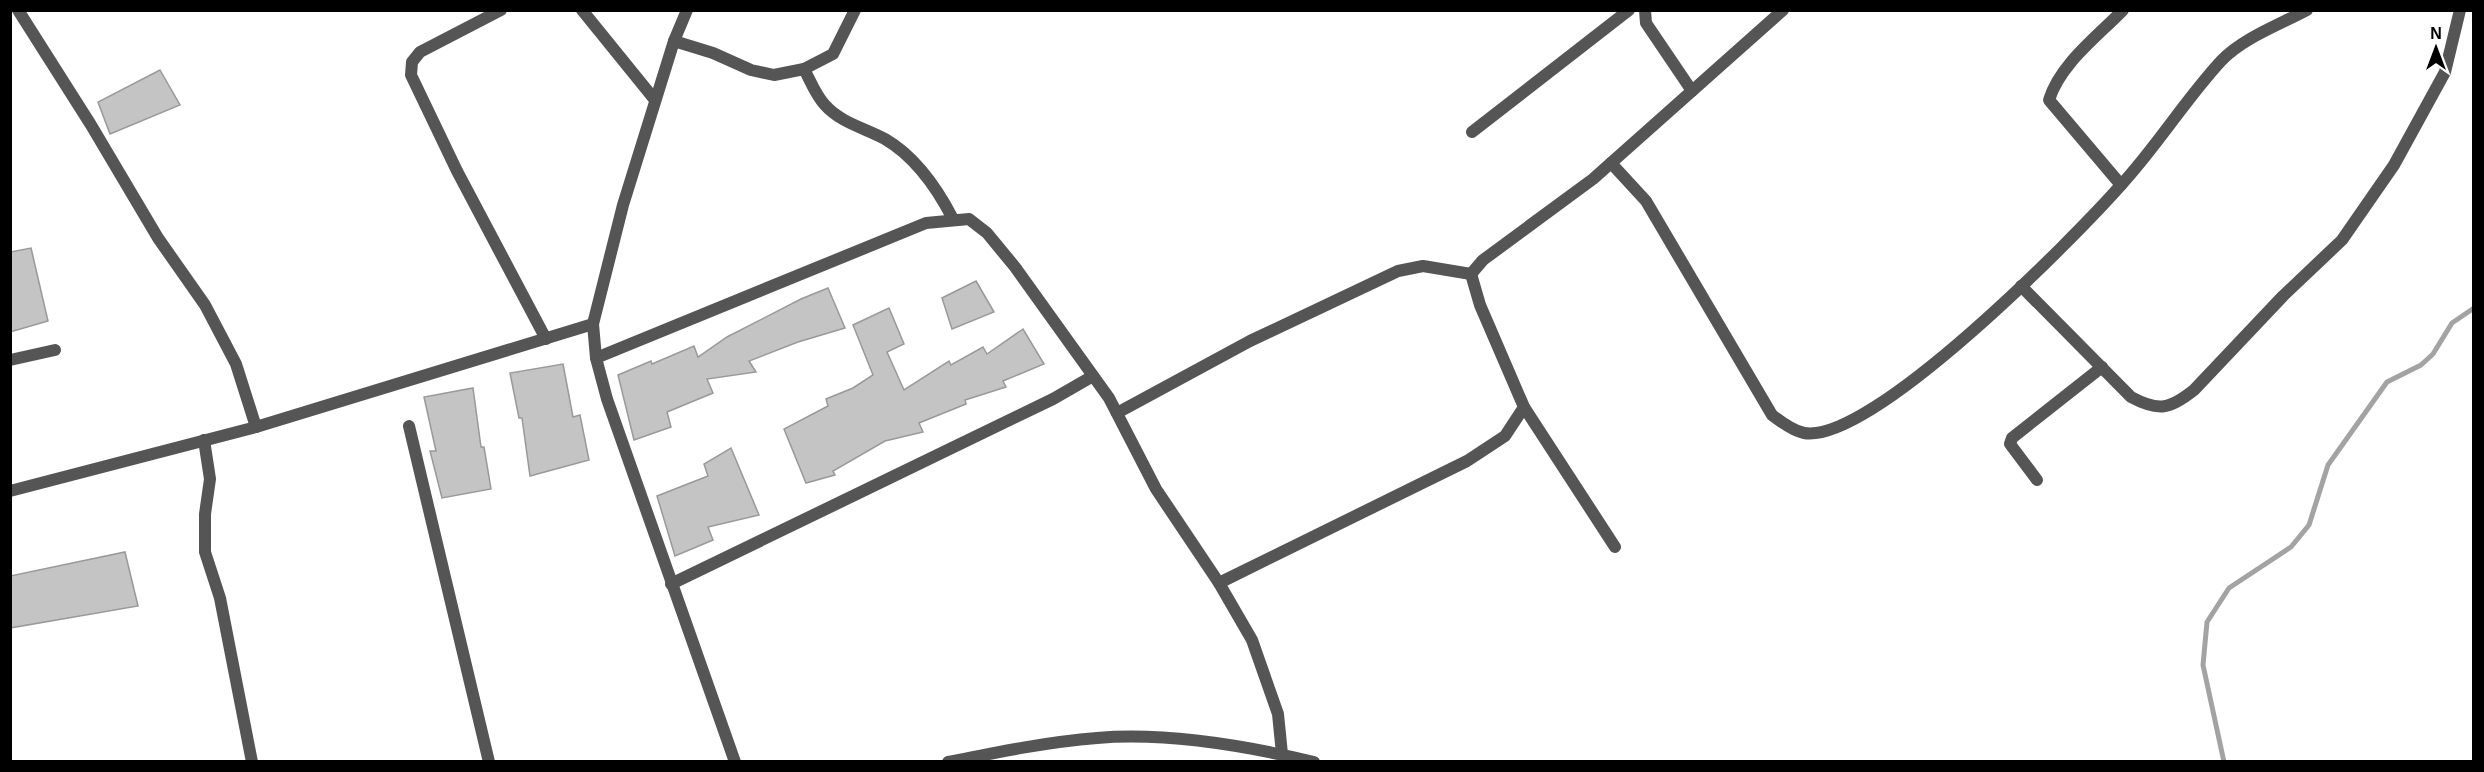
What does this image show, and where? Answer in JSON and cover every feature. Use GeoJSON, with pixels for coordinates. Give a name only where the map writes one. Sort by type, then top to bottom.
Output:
{"type":"FeatureCollection","features":[{"type":"Feature","properties":{"kind":"street"},"geometry":{"type":"LineString","coordinates":[[18,10],[91,125],[158,238],[205,305],[236,364],[256,427]]}},
{"type":"Feature","properties":{"kind":"street"},"geometry":{"type":"LineString","coordinates":[[501,10],[420,52],[412,62],[411,75],[457,171],[546,339]]}},
{"type":"Feature","properties":{"kind":"street"},"geometry":{"type":"LineString","coordinates":[[582,10],[655,100]]}},
{"type":"Feature","properties":{"kind":"street"},"geometry":{"type":"LineString","coordinates":[[687,10],[674,40],[623,205],[593,324],[596,358],[671,584],[735,762]]}},
{"type":"Feature","properties":{"kind":"street"},"geometry":{"type":"LineString","coordinates":[[674,40],[713,53],[751,70],[774,75],[804,69],[832,54],[855,10]]}},
{"type":"Feature","properties":{"kind":"street"},"geometry":{"type":"LineString","coordinates":[[1472,132],[1629,10]]}},
{"type":"Feature","properties":{"kind":"street"},"geometry":{"type":"LineString","coordinates":[[1645,10],[1646,23],[1692,91]]}},
{"type":"Feature","properties":{"kind":"street"},"geometry":{"type":"LineString","coordinates":[[1471,274],[1483,260],[1611,163],[1783,10]]}},
{"type":"Feature","properties":{"kind":"street"},"geometry":{"type":"LineString","coordinates":[[2121,185],[2049,100],[2052,90],[2070,64],[2123,10]]}},
{"type":"Feature","properties":{"kind":"street"},"geometry":{"type":"LineString","coordinates":[[1611,163],[1646,201],[1772,415],[1804,433],[1849,422],[1903,387],[1977,330],[2121,185],[2222,59],[2260,34],[2307,10]]}},
{"type":"Feature","properties":{"kind":"street"},"geometry":{"type":"LineString","coordinates":[[2021,286],[2131,397],[2148,406],[2162,408],[2178,403],[2194,390],[2283,296],[2342,240],[2394,165],[2445,72],[2460,10]]}},
{"type":"Feature","properties":{"kind":"street"},"geometry":{"type":"LineString","coordinates":[[804,69],[823,104],[838,117],[885,140],[913,160],[941,196],[953,219]]}},
{"type":"Feature","properties":{"kind":"street"},"geometry":{"type":"LineString","coordinates":[[596,358],[926,223],[969,219],[987,233],[1093,376],[1117,413],[1156,489],[1219,583],[1252,640],[1278,714],[1282,754]]}},
{"type":"Feature","properties":{"kind":"street"},"geometry":{"type":"LineString","coordinates":[[1117,413],[1250,341],[1398,271],[1424,266],[1471,274]]}},
{"type":"Feature","properties":{"kind":"street"},"geometry":{"type":"LineString","coordinates":[[1471,274],[1480,305],[1524,407],[1615,548]]}},
{"type":"Feature","properties":{"kind":"street"},"geometry":{"type":"LineString","coordinates":[[10,491],[256,427],[593,324]]}},
{"type":"Feature","properties":{"kind":"street"},"geometry":{"type":"LineString","coordinates":[[10,360],[55,350]]}},
{"type":"Feature","properties":{"kind":"street"},"geometry":{"type":"LineString","coordinates":[[2037,480],[2010,444],[2012,438],[2102,367]]}},
{"type":"Feature","properties":{"kind":"street"},"geometry":{"type":"LineString","coordinates":[[671,584],[1053,399],[1093,376]]}},
{"type":"Feature","properties":{"kind":"street"},"geometry":{"type":"LineString","coordinates":[[1219,583],[1467,461],[1505,436],[1524,407]]}},
{"type":"Feature","properties":{"kind":"street"},"geometry":{"type":"LineString","coordinates":[[409,426],[489,762]]}},
{"type":"Feature","properties":{"kind":"street"},"geometry":{"type":"LineString","coordinates":[[204,440],[210,479],[205,514],[205,552],[220,598],[252,762]]}},
{"type":"Feature","properties":{"kind":"street"},"geometry":{"type":"LineString","coordinates":[[948,762],[1035,746],[1099,738],[1171,739],[1282,754],[1314,762]]}},
{"type":"Feature","properties":{"kind":"building"},"geometry":{"type":"Polygon","coordinates":[[[160,70],[180,105],[110,134],[98,102],[160,70]]]}},
{"type":"Feature","properties":{"kind":"building"},"geometry":{"type":"Polygon","coordinates":[[[31,248],[48,321],[10,332],[10,252],[31,248]]]}},
{"type":"Feature","properties":{"kind":"building"},"geometry":{"type":"Polygon","coordinates":[[[976,281],[994,312],[952,329],[942,298],[976,281]]]}},
{"type":"Feature","properties":{"kind":"building"},"geometry":{"type":"Polygon","coordinates":[[[828,288],[845,328],[798,342],[749,361],[756,372],[707,379],[713,393],[667,412],[671,427],[634,440],[618,375],[651,361],[652,364],[694,346],[698,357],[727,337],[801,299],[828,288]]]}},
{"type":"Feature","properties":{"kind":"building"},"geometry":{"type":"Polygon","coordinates":[[[889,308],[904,344],[887,352],[904,390],[949,361],[951,365],[983,347],[987,354],[1023,329],[1044,364],[1003,381],[1006,387],[965,400],[966,404],[919,423],[923,432],[885,441],[833,471],[835,475],[806,483],[784,429],[828,406],[826,399],[853,388],[873,375],[853,325],[889,308]]]}},
{"type":"Feature","properties":{"kind":"building"},"geometry":{"type":"Polygon","coordinates":[[[563,364],[573,417],[580,415],[589,460],[530,476],[522,418],[519,418],[510,373],[563,364]]]}},
{"type":"Feature","properties":{"kind":"building"},"geometry":{"type":"Polygon","coordinates":[[[473,388],[481,447],[484,447],[491,489],[442,498],[430,451],[436,451],[424,397],[473,388]]]}},
{"type":"Feature","properties":{"kind":"building"},"geometry":{"type":"Polygon","coordinates":[[[731,448],[759,515],[708,527],[713,540],[675,556],[657,496],[708,476],[704,464],[731,448]]]}},
{"type":"Feature","properties":{"kind":"building"},"geometry":{"type":"Polygon","coordinates":[[[125,552],[138,606],[10,628],[10,576],[125,552]]]}},
{"type":"Feature","properties":{"kind":"waterway"},"geometry":{"type":"LineString","coordinates":[[2224,762],[2203,665],[2207,622],[2229,588],[2291,547],[2309,525],[2328,465],[2387,382],[2421,365],[2433,354],[2452,323],[2474,308]]}}]}
